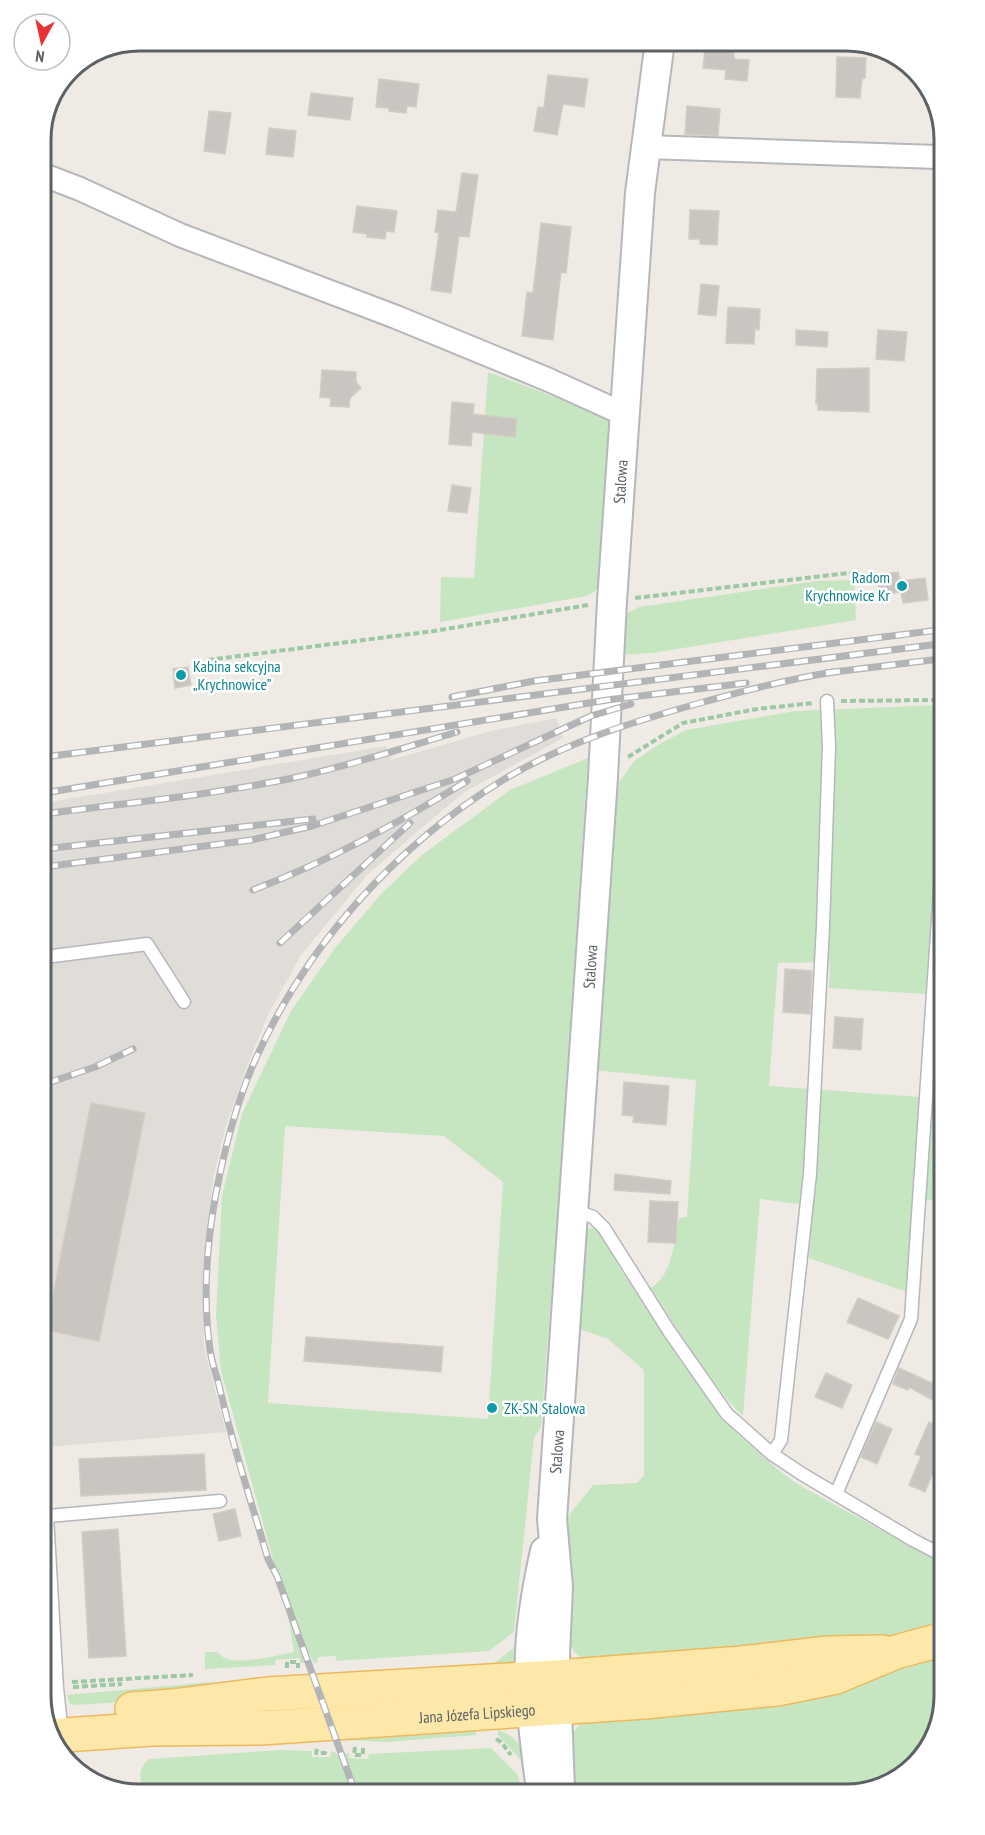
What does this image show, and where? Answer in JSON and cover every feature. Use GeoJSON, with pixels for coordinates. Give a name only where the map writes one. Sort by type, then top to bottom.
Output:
{"type":"FeatureCollection","features":[{"type":"Feature","properties":{"kind":"main road","name":"Jana Józefa Lipskiego"},"geometry":{"type":"LineString","coordinates":[[55,1716],[152,1729],[261,1728],[544,1693],[742,1663],[828,1653],[896,1652],[934,1642]]}},
{"type":"Feature","properties":{"kind":"street","name":"Stalowa"},"geometry":{"type":"LineString","coordinates":[[541,1784],[544,1693],[558,1587],[552,1519],[603,777],[624,414],[640,193],[659,51]]}},
{"type":"Feature","properties":{"kind":"street"},"geometry":{"type":"LineString","coordinates":[[646,147],[934,157]]}},
{"type":"Feature","properties":{"kind":"street"},"geometry":{"type":"LineString","coordinates":[[51,178],[180,235],[396,317],[516,366],[624,414]]}},
{"type":"Feature","properties":{"kind":"street","name":"Stalowa"},"geometry":{"type":"LineString","coordinates":[[544,1693],[559,1784]]}},
{"type":"Feature","properties":{"kind":"lane"},"geometry":{"type":"LineString","coordinates":[[772,1454],[781,1440],[810,1174],[824,926],[829,746],[826,701]]}},
{"type":"Feature","properties":{"kind":"lane"},"geometry":{"type":"LineString","coordinates":[[51,956],[147,944],[184,1002]]}},
{"type":"Feature","properties":{"kind":"lane"},"geometry":{"type":"LineString","coordinates":[[836,1494],[910,1319],[934,964]]}},
{"type":"Feature","properties":{"kind":"lane"},"geometry":{"type":"LineString","coordinates":[[574,1210],[593,1216],[599,1222],[669,1331],[727,1414],[772,1454],[934,1551]]}},
{"type":"Feature","properties":{"kind":"lane"},"geometry":{"type":"LineString","coordinates":[[51,1516],[220,1501]]}},
{"type":"Feature","properties":{"kind":"lane"},"geometry":{"type":"LineString","coordinates":[[51,1602],[55,1716]]}},
{"type":"Feature","properties":{"kind":"path"},"geometry":{"type":"LineString","coordinates":[[208,660],[434,631],[612,601],[857,572]]}},
{"type":"Feature","properties":{"kind":"path"},"geometry":{"type":"LineString","coordinates":[[603,777],[632,754],[683,723],[757,708],[826,701],[934,700]]}},
{"type":"Feature","properties":{"kind":"path"},"geometry":{"type":"LineString","coordinates":[[55,1716],[194,1675]]}},
{"type":"Feature","properties":{"kind":"shaded area"},"geometry":{"type":"Polygon","coordinates":[[[556,718],[563,738],[463,793],[368,874],[301,955],[269,1013],[247,1066],[225,1129],[213,1179],[203,1268],[204,1347],[226,1432],[51,1447],[51,802],[386,746],[391,760],[490,731],[556,718]]]}},
{"type":"Feature","properties":{"kind":"green space"},"geometry":{"type":"Polygon","coordinates":[[[488,372],[595,412],[607,420],[613,428],[601,583],[594,592],[587,596],[440,622],[441,577],[474,578],[488,372]]]}},
{"type":"Feature","properties":{"kind":"green space"},"geometry":{"type":"Polygon","coordinates":[[[854,580],[856,620],[652,653],[620,655],[626,614],[639,607],[817,581],[854,580]]]}},
{"type":"Feature","properties":{"kind":"green space"},"geometry":{"type":"Polygon","coordinates":[[[934,705],[934,1200],[912,1199],[907,1292],[809,1258],[813,1206],[760,1199],[743,1416],[705,1371],[651,1288],[664,1275],[668,1266],[679,1218],[687,1217],[696,1080],[593,1070],[611,794],[634,761],[686,730],[796,711],[934,705]],[[830,962],[778,963],[769,1086],[919,1097],[926,994],[829,988],[830,962]]]}},
{"type":"Feature","properties":{"kind":"green space"},"geometry":{"type":"Polygon","coordinates":[[[588,758],[541,1427],[534,1438],[514,1632],[489,1651],[336,1661],[336,1656],[318,1657],[317,1662],[314,1663],[309,1653],[303,1655],[305,1663],[300,1663],[300,1658],[275,1660],[276,1665],[205,1669],[205,1652],[217,1652],[225,1658],[239,1660],[259,1659],[294,1652],[287,1610],[221,1371],[216,1315],[222,1196],[242,1114],[291,1011],[335,948],[381,894],[422,855],[510,790],[588,758]],[[285,1126],[268,1403],[488,1419],[503,1182],[444,1136],[285,1126]]]}},
{"type":"Feature","properties":{"kind":"green space"},"geometry":{"type":"Polygon","coordinates":[[[593,1228],[599,1232],[621,1270],[681,1361],[733,1430],[799,1485],[934,1559],[934,1628],[900,1637],[594,1664],[572,1649],[567,1641],[563,1523],[593,1485],[637,1483],[644,1475],[644,1370],[608,1339],[577,1328],[585,1230],[593,1228]]]}},
{"type":"Feature","properties":{"kind":"green space"},"geometry":{"type":"Polygon","coordinates":[[[527,1638],[515,1660],[494,1672],[494,1663],[527,1638]]]}},
{"type":"Feature","properties":{"kind":"green space"},"geometry":{"type":"Polygon","coordinates":[[[934,1654],[933,1707],[925,1735],[904,1762],[890,1772],[863,1782],[846,1784],[568,1784],[572,1734],[583,1721],[934,1654]]]}},
{"type":"Feature","properties":{"kind":"green space"},"geometry":{"type":"Polygon","coordinates":[[[305,1676],[153,1700],[76,1705],[70,1704],[67,1695],[200,1683],[305,1676]]]}},
{"type":"Feature","properties":{"kind":"green space"},"geometry":{"type":"Polygon","coordinates":[[[498,1730],[512,1737],[520,1745],[531,1771],[498,1735],[498,1730]]]}},
{"type":"Feature","properties":{"kind":"green space"},"geometry":{"type":"Polygon","coordinates":[[[476,1731],[476,1735],[387,1742],[342,1740],[341,1736],[377,1738],[476,1731]]]}},
{"type":"Feature","properties":{"kind":"green space"},"geometry":{"type":"Polygon","coordinates":[[[491,1748],[518,1775],[520,1784],[142,1784],[141,1780],[143,1766],[150,1759],[281,1750],[312,1751],[312,1757],[330,1757],[331,1752],[335,1752],[337,1755],[349,1753],[349,1758],[368,1759],[369,1754],[491,1748]]]}},
{"type":"Feature","properties":{"kind":"building"},"geometry":{"type":"Polygon","coordinates":[[[705,51],[734,52],[734,59],[749,60],[747,81],[725,79],[726,70],[703,68],[705,51]]]}},
{"type":"Feature","properties":{"kind":"building"},"geometry":{"type":"Polygon","coordinates":[[[837,57],[866,58],[865,78],[862,79],[860,98],[836,97],[837,57]]]}},
{"type":"Feature","properties":{"kind":"building"},"geometry":{"type":"Polygon","coordinates":[[[548,75],[588,79],[584,107],[563,104],[557,135],[534,131],[538,107],[544,108],[548,75]]]}},
{"type":"Feature","properties":{"kind":"building"},"geometry":{"type":"Polygon","coordinates":[[[379,79],[419,84],[416,107],[407,106],[406,113],[376,107],[379,79]]]}},
{"type":"Feature","properties":{"kind":"building"},"geometry":{"type":"Polygon","coordinates":[[[311,93],[353,98],[350,120],[308,115],[311,93]]]}},
{"type":"Feature","properties":{"kind":"building"},"geometry":{"type":"Polygon","coordinates":[[[687,106],[720,109],[718,136],[685,134],[687,106]]]}},
{"type":"Feature","properties":{"kind":"building"},"geometry":{"type":"Polygon","coordinates":[[[209,111],[231,113],[225,154],[204,151],[209,111]]]}},
{"type":"Feature","properties":{"kind":"building"},"geometry":{"type":"Polygon","coordinates":[[[269,128],[296,131],[293,157],[266,154],[269,128]]]}},
{"type":"Feature","properties":{"kind":"building"},"geometry":{"type":"Polygon","coordinates":[[[462,173],[478,175],[469,237],[459,236],[451,293],[431,290],[439,233],[435,232],[438,210],[456,212],[462,173]]]}},
{"type":"Feature","properties":{"kind":"building"},"geometry":{"type":"Polygon","coordinates":[[[357,206],[397,211],[394,232],[386,231],[385,239],[367,237],[367,234],[353,232],[357,206]]]}},
{"type":"Feature","properties":{"kind":"building"},"geometry":{"type":"Polygon","coordinates":[[[690,210],[719,211],[717,245],[700,244],[700,239],[689,239],[690,210]]]}},
{"type":"Feature","properties":{"kind":"building"},"geometry":{"type":"Polygon","coordinates":[[[541,223],[571,227],[566,273],[561,272],[553,340],[522,336],[527,292],[533,293],[541,223]]]}},
{"type":"Feature","properties":{"kind":"building"},"geometry":{"type":"Polygon","coordinates":[[[701,284],[719,286],[716,316],[698,314],[701,284]]]}},
{"type":"Feature","properties":{"kind":"building"},"geometry":{"type":"Polygon","coordinates":[[[728,307],[760,309],[759,330],[755,329],[754,344],[726,343],[728,307]]]}},
{"type":"Feature","properties":{"kind":"building"},"geometry":{"type":"Polygon","coordinates":[[[796,330],[828,332],[827,347],[796,345],[796,330]]]}},
{"type":"Feature","properties":{"kind":"building"},"geometry":{"type":"Polygon","coordinates":[[[878,330],[907,332],[904,361],[876,359],[878,330]]]}},
{"type":"Feature","properties":{"kind":"building"},"geometry":{"type":"Polygon","coordinates":[[[869,368],[869,412],[818,410],[818,404],[816,404],[817,369],[869,368]]]}},
{"type":"Feature","properties":{"kind":"building"},"geometry":{"type":"Polygon","coordinates":[[[322,370],[356,372],[356,382],[361,388],[350,398],[349,407],[330,406],[331,398],[320,397],[322,370]]]}},
{"type":"Feature","properties":{"kind":"building"},"geometry":{"type":"Polygon","coordinates":[[[452,402],[474,404],[473,414],[517,419],[515,437],[472,432],[471,446],[449,444],[452,402]]]}},
{"type":"Feature","properties":{"kind":"building"},"geometry":{"type":"Polygon","coordinates":[[[452,485],[471,488],[467,513],[448,511],[452,485]]]}},
{"type":"Feature","properties":{"kind":"building","name":"Radom Krychnowice Kr"},"geometry":{"type":"Polygon","coordinates":[[[898,572],[900,581],[925,578],[928,600],[903,603],[901,592],[880,595],[877,575],[898,572]]]}},
{"type":"Feature","properties":{"kind":"building","name":"Kabina sekcyjna „Krychnowice”"},"geometry":{"type":"Polygon","coordinates":[[[188,667],[191,685],[175,688],[173,669],[188,667]]]}},
{"type":"Feature","properties":{"kind":"building"},"geometry":{"type":"Polygon","coordinates":[[[785,969],[812,971],[810,1014],[783,1012],[785,969]]]}},
{"type":"Feature","properties":{"kind":"building"},"geometry":{"type":"Polygon","coordinates":[[[835,1017],[863,1019],[861,1050],[833,1048],[835,1017]]]}},
{"type":"Feature","properties":{"kind":"building"},"geometry":{"type":"Polygon","coordinates":[[[624,1082],[669,1086],[666,1125],[633,1122],[634,1116],[622,1115],[624,1082]]]}},
{"type":"Feature","properties":{"kind":"building"},"geometry":{"type":"Polygon","coordinates":[[[91,1103],[145,1113],[99,1341],[51,1331],[51,1305],[91,1103]]]}},
{"type":"Feature","properties":{"kind":"building"},"geometry":{"type":"Polygon","coordinates":[[[615,1174],[671,1181],[670,1194],[614,1190],[615,1174]]]}},
{"type":"Feature","properties":{"kind":"building"},"geometry":{"type":"Polygon","coordinates":[[[650,1201],[678,1202],[676,1243],[648,1242],[650,1201]]]}},
{"type":"Feature","properties":{"kind":"building"},"geometry":{"type":"Polygon","coordinates":[[[858,1298],[899,1316],[888,1339],[847,1322],[858,1298]]]}},
{"type":"Feature","properties":{"kind":"building"},"geometry":{"type":"Polygon","coordinates":[[[306,1337],[443,1347],[441,1372],[304,1361],[306,1337]]]}},
{"type":"Feature","properties":{"kind":"building"},"geometry":{"type":"Polygon","coordinates":[[[899,1368],[934,1384],[934,1401],[909,1387],[908,1390],[893,1384],[899,1368]]]}},
{"type":"Feature","properties":{"kind":"building"},"geometry":{"type":"Polygon","coordinates":[[[826,1373],[852,1385],[842,1408],[815,1397],[826,1373]]]}},
{"type":"Feature","properties":{"kind":"building"},"geometry":{"type":"Polygon","coordinates":[[[876,1422],[892,1429],[877,1464],[861,1457],[876,1422]]]}},
{"type":"Feature","properties":{"kind":"building"},"geometry":{"type":"Polygon","coordinates":[[[929,1422],[934,1424],[934,1470],[925,1492],[909,1485],[921,1456],[915,1454],[929,1422]]]}},
{"type":"Feature","properties":{"kind":"building"},"geometry":{"type":"Polygon","coordinates":[[[204,1454],[206,1490],[81,1496],[79,1459],[204,1454]]]}},
{"type":"Feature","properties":{"kind":"building"},"geometry":{"type":"Polygon","coordinates":[[[235,1509],[241,1536],[219,1541],[213,1514],[235,1509]]]}},
{"type":"Feature","properties":{"kind":"building"},"geometry":{"type":"Polygon","coordinates":[[[118,1529],[126,1656],[89,1658],[82,1532],[118,1529]]]}},
{"type":"Feature","properties":{"kind":"railway"},"geometry":{"type":"LineString","coordinates":[[452,697],[534,681],[934,631]]}},
{"type":"Feature","properties":{"kind":"railway"},"geometry":{"type":"LineString","coordinates":[[51,756],[934,645]]}},
{"type":"Feature","properties":{"kind":"railway"},"geometry":{"type":"LineString","coordinates":[[826,673],[934,660]]}},
{"type":"Feature","properties":{"kind":"railway"},"geometry":{"type":"LineString","coordinates":[[352,1784],[277,1576],[268,1559],[236,1451],[210,1348],[206,1286],[213,1211],[228,1141],[250,1072],[278,1014],[302,974],[330,936],[392,866],[427,834],[464,806],[526,767],[574,744],[649,718],[733,694],[834,672]]}},
{"type":"Feature","properties":{"kind":"railway"},"geometry":{"type":"LineString","coordinates":[[51,792],[607,700],[746,683]]}},
{"type":"Feature","properties":{"kind":"railway"},"geometry":{"type":"LineString","coordinates":[[51,866],[251,840],[312,826],[455,779],[591,716],[631,704]]}},
{"type":"Feature","properties":{"kind":"railway"},"geometry":{"type":"LineString","coordinates":[[51,813],[200,794],[293,778],[457,732]]}},
{"type":"Feature","properties":{"kind":"railway"},"geometry":{"type":"LineString","coordinates":[[253,890],[309,867],[363,840],[467,781]]}},
{"type":"Feature","properties":{"kind":"railway"},"geometry":{"type":"LineString","coordinates":[[51,848],[313,819]]}},
{"type":"Feature","properties":{"kind":"railway"},"geometry":{"type":"LineString","coordinates":[[280,943],[410,823]]}},
{"type":"Feature","properties":{"kind":"railway"},"geometry":{"type":"LineString","coordinates":[[51,1082],[95,1067],[133,1049]]}},
{"type":"Feature","properties":{"kind":"place","name":"Radom Krychnowice Kr"},"geometry":{"type":"Point","coordinates":[902,586]}},
{"type":"Feature","properties":{"kind":"place","name":"Kabina sekcyjna „Krychnowice”"},"geometry":{"type":"Point","coordinates":[181,675]}},
{"type":"Feature","properties":{"kind":"place","name":"ZK-SN Stalowa"},"geometry":{"type":"Point","coordinates":[492,1408]}}]}
